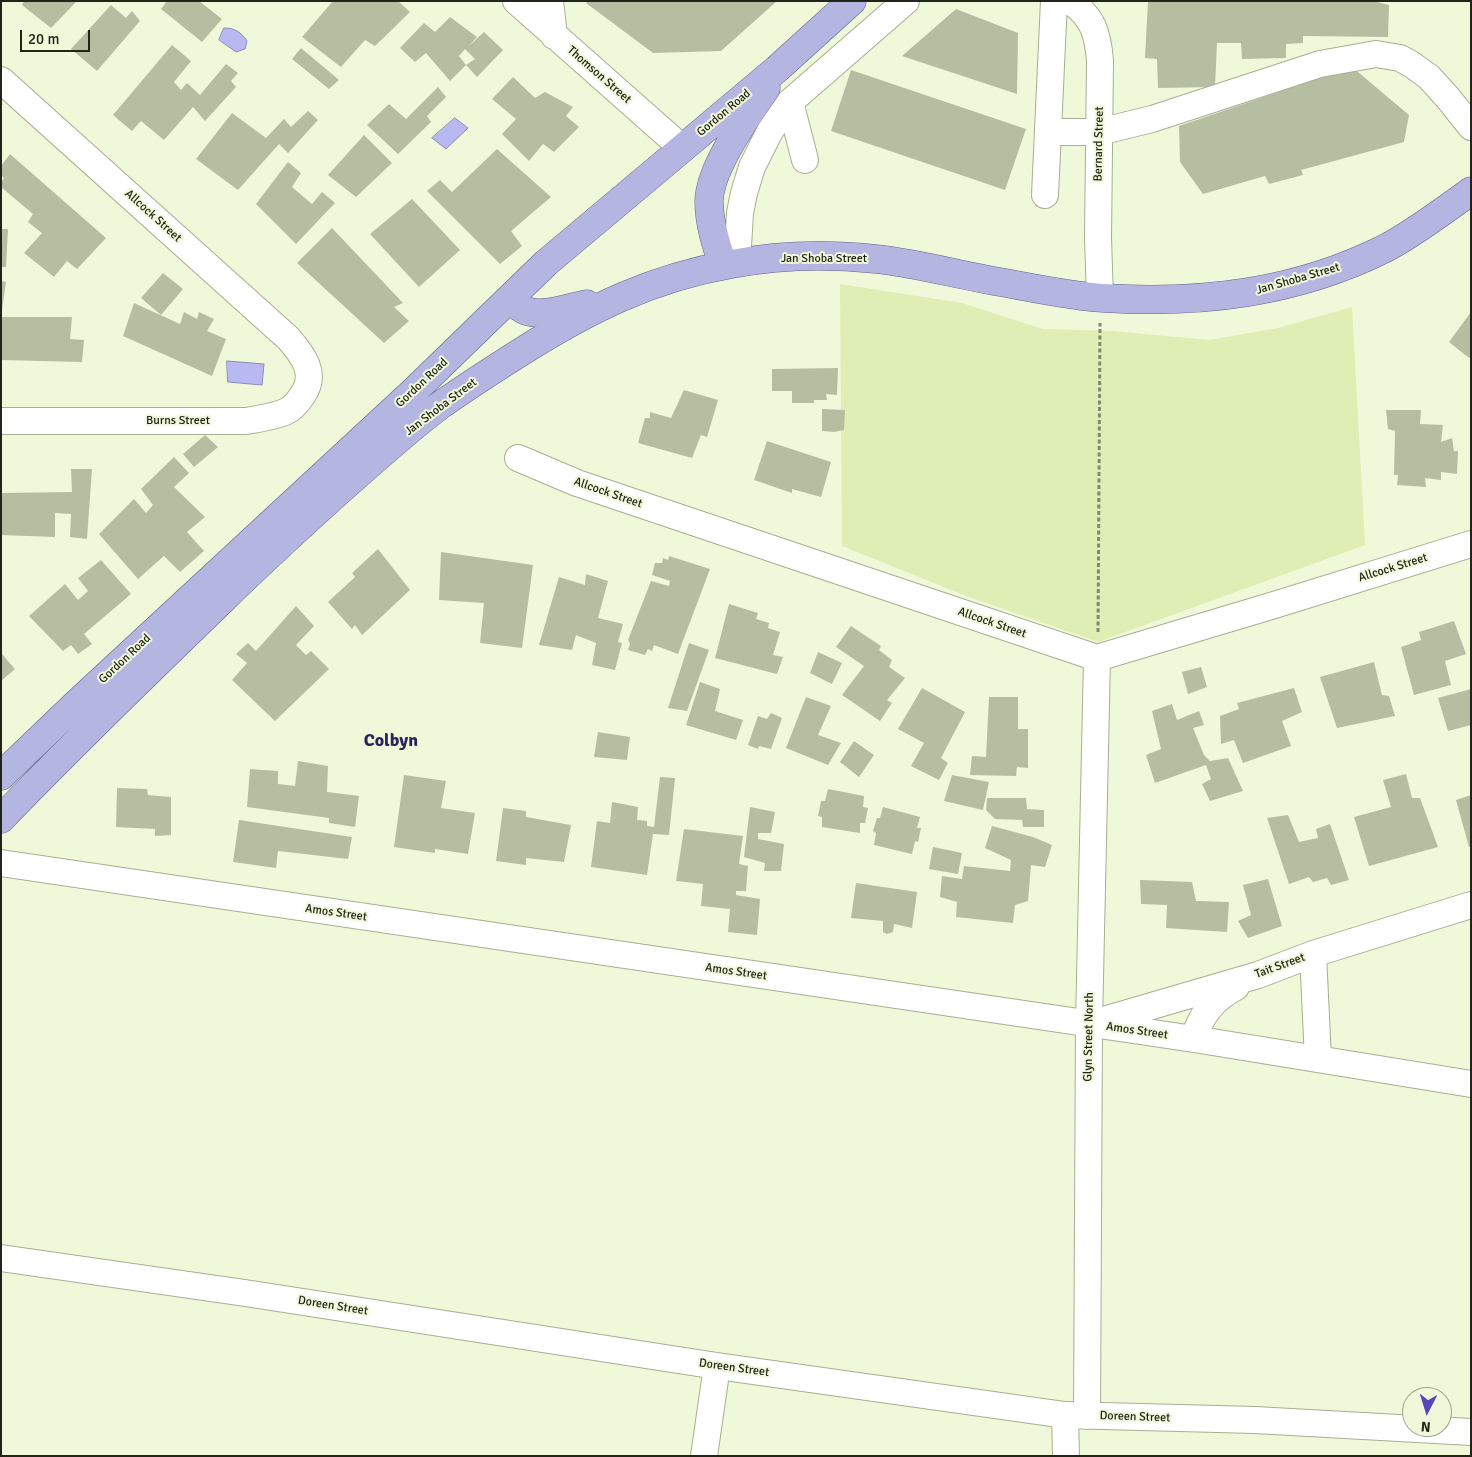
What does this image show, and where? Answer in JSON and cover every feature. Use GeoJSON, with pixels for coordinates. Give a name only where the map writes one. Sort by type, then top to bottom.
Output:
{"type":"FeatureCollection","features":[{"type":"Feature","properties":{"kind":"main road","name":"Gordon Road"},"geometry":{"type":"LineString","coordinates":[[1,776],[76,704],[413,392],[546,263],[777,69],[852,1]]}},
{"type":"Feature","properties":{"kind":"main road"},"geometry":{"type":"LineString","coordinates":[[730,264],[715,239],[709,199],[714,180],[726,152],[777,69]]}},
{"type":"Feature","properties":{"kind":"main road","name":"Jan Shoba Street"},"geometry":{"type":"LineString","coordinates":[[270,554],[384,451],[440,406],[549,334],[616,298],[661,281],[698,270],[730,264],[832,256],[878,259],[1032,288],[1100,298],[1158,299],[1213,297],[1257,292],[1298,282],[1343,267],[1389,246],[1471,191]]}},
{"type":"Feature","properties":{"kind":"main road"},"geometry":{"type":"LineString","coordinates":[[511,298],[525,310],[540,312],[616,298]]}},
{"type":"Feature","properties":{"kind":"main road","name":"Gordon Road"},"geometry":{"type":"LineString","coordinates":[[1,819],[122,697],[270,554]]}},
{"type":"Feature","properties":{"kind":"street","name":"Thomson Street"},"geometry":{"type":"LineString","coordinates":[[516,1],[682,148]]}},
{"type":"Feature","properties":{"kind":"street"},"geometry":{"type":"LineString","coordinates":[[550,1],[554,36]]}},
{"type":"Feature","properties":{"kind":"street"},"geometry":{"type":"LineString","coordinates":[[730,264],[740,213],[752,167],[763,144],[790,102],[906,1]]}},
{"type":"Feature","properties":{"kind":"street"},"geometry":{"type":"LineString","coordinates":[[1045,195],[1054,1]]}},
{"type":"Feature","properties":{"kind":"street","name":"Bernard Street"},"geometry":{"type":"LineString","coordinates":[[1070,1],[1087,17],[1097,34],[1100,61],[1098,238],[1100,298]]}},
{"type":"Feature","properties":{"kind":"street"},"geometry":{"type":"LineString","coordinates":[[1048,132],[1099,132],[1152,119],[1320,64],[1376,54],[1400,58],[1429,77],[1471,128]]}},
{"type":"Feature","properties":{"kind":"street","name":"Allcock Street"},"geometry":{"type":"LineString","coordinates":[[1,80],[288,338],[302,354]]}},
{"type":"Feature","properties":{"kind":"street"},"geometry":{"type":"LineString","coordinates":[[763,144],[805,160],[790,102]]}},
{"type":"Feature","properties":{"kind":"street","name":"Burns Street"},"geometry":{"type":"LineString","coordinates":[[1,421],[246,421],[270,417],[287,411],[297,403],[308,387],[308,366],[302,354]]}},
{"type":"Feature","properties":{"kind":"street","name":"Allcock Street"},"geometry":{"type":"LineString","coordinates":[[518,458],[576,483],[1097,658],[1471,544]]}},
{"type":"Feature","properties":{"kind":"street","name":"Glyn Street North"},"geometry":{"type":"LineString","coordinates":[[1066,1456],[1076,1415],[1089,1024],[1097,658]]}},
{"type":"Feature","properties":{"kind":"street","name":"Amos Street"},"geometry":{"type":"LineString","coordinates":[[1,863],[1194,1039],[1471,1084]]}},
{"type":"Feature","properties":{"kind":"street","name":"Tait Street"},"geometry":{"type":"LineString","coordinates":[[1089,1024],[1258,975],[1313,954],[1471,905]]}},
{"type":"Feature","properties":{"kind":"street"},"geometry":{"type":"LineString","coordinates":[[1313,954],[1318,1059]]}},
{"type":"Feature","properties":{"kind":"street"},"geometry":{"type":"LineString","coordinates":[[1194,1039],[1200,1020],[1216,1000],[1258,975]]}},
{"type":"Feature","properties":{"kind":"street","name":"Doreen Street"},"geometry":{"type":"LineString","coordinates":[[1,1258],[245,1293],[717,1366],[1076,1415],[1255,1420],[1471,1432]]}},
{"type":"Feature","properties":{"kind":"street"},"geometry":{"type":"LineString","coordinates":[[704,1456],[717,1366]]}},
{"type":"Feature","properties":{"kind":"path"},"geometry":{"type":"LineString","coordinates":[[1097,658],[1100,298]]}},
{"type":"Feature","properties":{"kind":"green space"},"geometry":{"type":"Polygon","coordinates":[[[840,284],[962,303],[1043,329],[1113,331],[1209,340],[1278,328],[1352,307],[1365,545],[1098,642],[966,596],[842,546],[840,284]]]}},
{"type":"Feature","properties":{"kind":"water"},"geometry":{"type":"Polygon","coordinates":[[[224,28],[235,30],[242,35],[247,41],[245,49],[236,52],[219,40],[224,28]]]}},
{"type":"Feature","properties":{"kind":"water"},"geometry":{"type":"Polygon","coordinates":[[[455,118],[468,128],[446,149],[432,138],[455,118]]]}},
{"type":"Feature","properties":{"kind":"water"},"geometry":{"type":"Polygon","coordinates":[[[227,361],[264,364],[262,385],[228,382],[227,361]]]}},
{"type":"Feature","properties":{"kind":"building"},"geometry":{"type":"Polygon","coordinates":[[[24,1],[77,1],[51,28],[22,5],[24,1]]]}},
{"type":"Feature","properties":{"kind":"building"},"geometry":{"type":"Polygon","coordinates":[[[167,1],[199,1],[222,19],[202,42],[161,9],[167,1]]]}},
{"type":"Feature","properties":{"kind":"building"},"geometry":{"type":"Polygon","coordinates":[[[333,1],[398,1],[410,12],[375,46],[365,40],[341,67],[302,37],[333,1]]]}},
{"type":"Feature","properties":{"kind":"building"},"geometry":{"type":"Polygon","coordinates":[[[588,1],[777,1],[721,51],[653,53],[586,3],[588,1]]]}},
{"type":"Feature","properties":{"kind":"building"},"geometry":{"type":"Polygon","coordinates":[[[1148,1],[1373,1],[1389,5],[1388,37],[1303,36],[1303,43],[1286,44],[1286,58],[1242,59],[1241,43],[1217,43],[1215,87],[1158,88],[1157,59],[1145,58],[1148,1]]]}},
{"type":"Feature","properties":{"kind":"building"},"geometry":{"type":"Polygon","coordinates":[[[111,5],[126,18],[132,11],[140,21],[97,71],[71,49],[111,5]]]}},
{"type":"Feature","properties":{"kind":"building"},"geometry":{"type":"Polygon","coordinates":[[[956,9],[1018,33],[1017,94],[902,56],[956,9]]]}},
{"type":"Feature","properties":{"kind":"building"},"geometry":{"type":"Polygon","coordinates":[[[450,17],[477,37],[468,47],[484,32],[503,50],[477,77],[466,65],[450,81],[426,53],[415,62],[400,48],[424,23],[435,32],[450,17]],[[465,49],[459,56],[466,65],[475,59],[465,49]]]}},
{"type":"Feature","properties":{"kind":"building"},"geometry":{"type":"Polygon","coordinates":[[[172,45],[191,61],[174,82],[181,90],[187,83],[200,95],[226,64],[238,73],[231,81],[236,87],[205,121],[193,107],[164,140],[141,121],[132,131],[113,115],[172,45]]]}},
{"type":"Feature","properties":{"kind":"building"},"geometry":{"type":"Polygon","coordinates":[[[301,48],[339,80],[329,89],[292,59],[301,48]]]}},
{"type":"Feature","properties":{"kind":"building"},"geometry":{"type":"Polygon","coordinates":[[[1352,67],[1409,115],[1404,142],[1301,170],[1303,175],[1269,184],[1265,176],[1203,194],[1180,162],[1179,126],[1352,67]]]}},
{"type":"Feature","properties":{"kind":"building"},"geometry":{"type":"Polygon","coordinates":[[[851,70],[1026,129],[1005,190],[831,131],[851,70]]]}},
{"type":"Feature","properties":{"kind":"building"},"geometry":{"type":"Polygon","coordinates":[[[513,77],[535,98],[545,92],[573,107],[566,116],[579,127],[554,152],[543,144],[529,161],[502,134],[516,119],[492,99],[513,77]]]}},
{"type":"Feature","properties":{"kind":"building"},"geometry":{"type":"Polygon","coordinates":[[[438,87],[446,97],[427,116],[431,122],[398,154],[367,125],[389,104],[406,119],[438,87]]]}},
{"type":"Feature","properties":{"kind":"building"},"geometry":{"type":"Polygon","coordinates":[[[308,111],[318,120],[288,153],[279,144],[238,190],[196,159],[232,113],[266,138],[284,119],[291,127],[308,111]]]}},
{"type":"Feature","properties":{"kind":"building"},"geometry":{"type":"Polygon","coordinates":[[[364,135],[392,163],[356,197],[328,175],[364,135]]]}},
{"type":"Feature","properties":{"kind":"building"},"geometry":{"type":"Polygon","coordinates":[[[497,149],[551,197],[511,231],[522,246],[500,264],[427,191],[440,180],[452,192],[497,149]]]}},
{"type":"Feature","properties":{"kind":"building"},"geometry":{"type":"Polygon","coordinates":[[[10,154],[106,238],[77,269],[67,261],[54,277],[24,253],[42,233],[28,222],[33,214],[1,187],[1,182],[4,178],[1,175],[1,166],[10,154]]]}},
{"type":"Feature","properties":{"kind":"building"},"geometry":{"type":"Polygon","coordinates":[[[288,162],[301,173],[292,187],[312,204],[322,192],[335,203],[296,244],[256,204],[288,162]]]}},
{"type":"Feature","properties":{"kind":"building"},"geometry":{"type":"Polygon","coordinates":[[[412,199],[460,250],[419,287],[370,234],[412,199]]]}},
{"type":"Feature","properties":{"kind":"building"},"geometry":{"type":"Polygon","coordinates":[[[332,228],[403,303],[394,307],[409,321],[384,343],[297,263],[332,228]]]}},
{"type":"Feature","properties":{"kind":"building"},"geometry":{"type":"Polygon","coordinates":[[[1,229],[8,229],[6,267],[1,267],[1,229]]]}},
{"type":"Feature","properties":{"kind":"building"},"geometry":{"type":"Polygon","coordinates":[[[163,273],[183,289],[161,315],[141,298],[163,273]]]}},
{"type":"Feature","properties":{"kind":"building"},"geometry":{"type":"Polygon","coordinates":[[[1,281],[6,282],[2,310],[1,310],[1,281]]]}},
{"type":"Feature","properties":{"kind":"building"},"geometry":{"type":"Polygon","coordinates":[[[134,303],[180,324],[184,312],[197,319],[199,312],[214,319],[207,331],[226,339],[212,376],[123,336],[134,303]]]}},
{"type":"Feature","properties":{"kind":"building"},"geometry":{"type":"Polygon","coordinates":[[[1471,312],[1471,357],[1469,358],[1449,342],[1471,312]]]}},
{"type":"Feature","properties":{"kind":"building"},"geometry":{"type":"Polygon","coordinates":[[[1,317],[72,317],[70,339],[84,340],[82,362],[1,360],[1,317]]]}},
{"type":"Feature","properties":{"kind":"building"},"geometry":{"type":"Polygon","coordinates":[[[838,368],[837,395],[826,394],[827,400],[814,400],[814,403],[792,403],[792,391],[772,391],[772,369],[838,368]]]}},
{"type":"Feature","properties":{"kind":"building"},"geometry":{"type":"Polygon","coordinates":[[[684,390],[718,400],[707,437],[701,435],[692,458],[638,443],[645,418],[650,418],[650,412],[671,418],[684,390]]]}},
{"type":"Feature","properties":{"kind":"building"},"geometry":{"type":"Polygon","coordinates":[[[822,409],[845,410],[844,430],[834,432],[822,431],[822,409]]]}},
{"type":"Feature","properties":{"kind":"building"},"geometry":{"type":"Polygon","coordinates":[[[1386,410],[1421,410],[1420,424],[1443,425],[1441,442],[1452,438],[1454,451],[1458,451],[1457,474],[1441,472],[1441,480],[1425,478],[1426,487],[1397,485],[1398,475],[1394,475],[1395,431],[1388,429],[1386,410]]]}},
{"type":"Feature","properties":{"kind":"building"},"geometry":{"type":"Polygon","coordinates":[[[205,435],[218,447],[194,467],[183,454],[205,435]]]}},
{"type":"Feature","properties":{"kind":"building"},"geometry":{"type":"Polygon","coordinates":[[[767,441],[831,462],[821,497],[792,489],[792,493],[754,480],[767,441]]]}},
{"type":"Feature","properties":{"kind":"building"},"geometry":{"type":"Polygon","coordinates":[[[174,457],[189,473],[174,487],[205,517],[187,532],[204,551],[180,572],[164,556],[138,579],[99,534],[134,499],[146,513],[153,505],[141,489],[174,457]]]}},
{"type":"Feature","properties":{"kind":"building"},"geometry":{"type":"Polygon","coordinates":[[[71,469],[92,469],[87,539],[70,537],[71,514],[55,513],[55,537],[1,535],[1,493],[72,492],[71,469]]]}},
{"type":"Feature","properties":{"kind":"building"},"geometry":{"type":"Polygon","coordinates":[[[378,549],[410,590],[362,635],[355,625],[352,629],[328,602],[355,577],[352,573],[378,549]]]}},
{"type":"Feature","properties":{"kind":"building"},"geometry":{"type":"Polygon","coordinates":[[[441,552],[533,565],[522,648],[480,643],[484,603],[439,600],[441,552]]]}},
{"type":"Feature","properties":{"kind":"building"},"geometry":{"type":"Polygon","coordinates":[[[669,556],[710,569],[678,654],[654,645],[652,651],[648,649],[645,655],[628,650],[630,644],[628,640],[651,581],[669,586],[670,581],[652,575],[655,563],[662,563],[663,558],[668,560],[669,556]]]}},
{"type":"Feature","properties":{"kind":"building"},"geometry":{"type":"Polygon","coordinates":[[[101,560],[131,594],[84,634],[92,644],[78,654],[71,645],[63,651],[29,616],[65,584],[78,600],[88,591],[78,578],[101,560]]]}},
{"type":"Feature","properties":{"kind":"building"},"geometry":{"type":"Polygon","coordinates":[[[586,574],[608,581],[598,618],[623,624],[618,642],[622,643],[615,670],[592,665],[596,643],[576,635],[572,650],[539,645],[559,577],[585,585],[586,574]]]}},
{"type":"Feature","properties":{"kind":"building"},"geometry":{"type":"Polygon","coordinates":[[[729,604],[758,613],[756,619],[769,623],[768,628],[780,632],[773,655],[783,657],[777,674],[715,658],[729,604]]]}},
{"type":"Feature","properties":{"kind":"building"},"geometry":{"type":"Polygon","coordinates":[[[296,606],[314,626],[296,645],[306,655],[311,651],[329,669],[275,721],[232,680],[247,663],[236,654],[248,643],[256,651],[296,606]]]}},
{"type":"Feature","properties":{"kind":"building"},"geometry":{"type":"Polygon","coordinates":[[[1454,621],[1466,654],[1445,661],[1451,685],[1414,695],[1401,647],[1421,640],[1419,632],[1454,621]]]}},
{"type":"Feature","properties":{"kind":"building"},"geometry":{"type":"Polygon","coordinates":[[[851,626],[881,646],[879,650],[892,660],[889,667],[905,678],[887,700],[892,703],[880,721],[842,695],[864,666],[836,647],[851,626]]]}},
{"type":"Feature","properties":{"kind":"building"},"geometry":{"type":"Polygon","coordinates":[[[689,643],[709,650],[687,711],[668,708],[689,643]]]}},
{"type":"Feature","properties":{"kind":"building"},"geometry":{"type":"Polygon","coordinates":[[[818,652],[842,663],[832,684],[810,673],[818,652]]]}},
{"type":"Feature","properties":{"kind":"building"},"geometry":{"type":"Polygon","coordinates":[[[1,653],[15,669],[1,681],[1,653]]]}},
{"type":"Feature","properties":{"kind":"building"},"geometry":{"type":"Polygon","coordinates":[[[1374,662],[1382,695],[1389,696],[1395,716],[1337,728],[1320,677],[1374,662]]]}},
{"type":"Feature","properties":{"kind":"building"},"geometry":{"type":"Polygon","coordinates":[[[1201,667],[1207,687],[1188,694],[1182,672],[1201,667]]]}},
{"type":"Feature","properties":{"kind":"building"},"geometry":{"type":"Polygon","coordinates":[[[700,682],[720,689],[715,711],[743,720],[736,740],[686,725],[700,682]]]}},
{"type":"Feature","properties":{"kind":"building"},"geometry":{"type":"Polygon","coordinates":[[[922,688],[965,712],[941,758],[948,763],[939,780],[911,766],[924,743],[898,729],[922,688]]]}},
{"type":"Feature","properties":{"kind":"building"},"geometry":{"type":"Polygon","coordinates":[[[1294,688],[1302,712],[1282,721],[1291,746],[1243,763],[1234,740],[1221,744],[1220,716],[1239,709],[1237,703],[1294,688]]]}},
{"type":"Feature","properties":{"kind":"building"},"geometry":{"type":"Polygon","coordinates":[[[1471,689],[1471,725],[1448,731],[1438,698],[1471,689]]]}},
{"type":"Feature","properties":{"kind":"building"},"geometry":{"type":"Polygon","coordinates":[[[806,697],[831,706],[818,735],[841,743],[828,765],[786,748],[806,697]]]}},
{"type":"Feature","properties":{"kind":"building"},"geometry":{"type":"Polygon","coordinates":[[[989,697],[1018,697],[1018,729],[1028,729],[1028,768],[1017,767],[1016,776],[970,775],[972,756],[986,757],[989,697]]]}},
{"type":"Feature","properties":{"kind":"building"},"geometry":{"type":"Polygon","coordinates":[[[1172,704],[1177,720],[1199,711],[1204,725],[1193,728],[1204,755],[1210,761],[1228,758],[1243,791],[1210,801],[1202,784],[1211,779],[1206,765],[1155,783],[1146,755],[1161,749],[1152,711],[1172,704]]]}},
{"type":"Feature","properties":{"kind":"building"},"geometry":{"type":"Polygon","coordinates":[[[771,713],[782,718],[771,749],[759,746],[758,749],[748,745],[758,716],[767,719],[771,713]]]}},
{"type":"Feature","properties":{"kind":"building"},"geometry":{"type":"Polygon","coordinates":[[[598,732],[630,737],[627,760],[594,757],[598,732]]]}},
{"type":"Feature","properties":{"kind":"building"},"geometry":{"type":"Polygon","coordinates":[[[854,741],[874,755],[859,777],[840,762],[854,741]]]}},
{"type":"Feature","properties":{"kind":"building"},"geometry":{"type":"Polygon","coordinates":[[[298,761],[328,766],[327,792],[359,796],[355,827],[329,823],[329,818],[247,807],[250,769],[278,771],[278,784],[295,786],[298,761]]]}},
{"type":"Feature","properties":{"kind":"building"},"geometry":{"type":"Polygon","coordinates":[[[1406,774],[1412,798],[1420,798],[1438,847],[1369,866],[1354,817],[1391,807],[1383,780],[1406,774]]]}},
{"type":"Feature","properties":{"kind":"building"},"geometry":{"type":"Polygon","coordinates":[[[404,775],[446,781],[441,808],[475,813],[468,854],[435,849],[435,853],[394,847],[404,775]]]}},
{"type":"Feature","properties":{"kind":"building"},"geometry":{"type":"Polygon","coordinates":[[[952,775],[989,782],[983,810],[944,801],[952,775]]]}},
{"type":"Feature","properties":{"kind":"building"},"geometry":{"type":"Polygon","coordinates":[[[660,777],[675,778],[669,835],[653,834],[647,875],[591,867],[597,821],[610,823],[612,802],[638,807],[637,820],[647,821],[647,826],[654,827],[660,777]]]}},
{"type":"Feature","properties":{"kind":"building"},"geometry":{"type":"Polygon","coordinates":[[[117,788],[147,789],[148,795],[171,797],[171,835],[155,836],[155,829],[116,827],[117,788]]]}},
{"type":"Feature","properties":{"kind":"building"},"geometry":{"type":"Polygon","coordinates":[[[828,789],[864,796],[863,807],[868,808],[865,823],[860,823],[860,833],[822,827],[822,817],[818,816],[821,801],[825,801],[828,789]]]}},
{"type":"Feature","properties":{"kind":"building"},"geometry":{"type":"Polygon","coordinates":[[[1471,795],[1471,847],[1469,847],[1456,800],[1471,795]]]}},
{"type":"Feature","properties":{"kind":"building"},"geometry":{"type":"Polygon","coordinates":[[[987,798],[1026,798],[1027,809],[1044,810],[1044,827],[1023,827],[1022,820],[995,819],[986,810],[987,798]]]}},
{"type":"Feature","properties":{"kind":"building"},"geometry":{"type":"Polygon","coordinates":[[[750,807],[775,812],[771,833],[758,833],[758,839],[784,844],[781,871],[764,871],[765,863],[744,857],[750,807]]]}},
{"type":"Feature","properties":{"kind":"building"},"geometry":{"type":"Polygon","coordinates":[[[883,807],[920,817],[917,828],[921,828],[918,842],[915,841],[912,854],[874,845],[876,833],[873,831],[883,807]]]}},
{"type":"Feature","properties":{"kind":"building"},"geometry":{"type":"Polygon","coordinates":[[[503,808],[526,811],[526,817],[571,825],[564,862],[526,858],[526,865],[496,861],[503,808]]]}},
{"type":"Feature","properties":{"kind":"building"},"geometry":{"type":"Polygon","coordinates":[[[1288,815],[1299,842],[1318,838],[1316,829],[1330,824],[1349,880],[1331,885],[1327,878],[1313,882],[1309,877],[1289,884],[1267,818],[1288,815]]]}},
{"type":"Feature","properties":{"kind":"building"},"geometry":{"type":"Polygon","coordinates":[[[239,820],[352,837],[348,859],[278,851],[276,868],[233,862],[239,820]]]}},
{"type":"Feature","properties":{"kind":"building"},"geometry":{"type":"Polygon","coordinates":[[[992,826],[1033,837],[1052,845],[1045,867],[1031,865],[1028,901],[1015,905],[1013,923],[956,917],[957,902],[940,897],[942,876],[962,879],[964,866],[1010,871],[1011,860],[985,848],[992,826]]]}},
{"type":"Feature","properties":{"kind":"building"},"geometry":{"type":"Polygon","coordinates":[[[684,829],[743,836],[739,864],[748,866],[746,891],[736,891],[736,895],[760,899],[757,935],[728,932],[730,909],[701,906],[703,884],[676,881],[684,829]]]}},
{"type":"Feature","properties":{"kind":"building"},"geometry":{"type":"Polygon","coordinates":[[[933,847],[962,853],[958,874],[929,869],[933,847]]]}},
{"type":"Feature","properties":{"kind":"building"},"geometry":{"type":"Polygon","coordinates":[[[1268,879],[1282,926],[1248,938],[1238,921],[1251,915],[1243,885],[1268,879]]]}},
{"type":"Feature","properties":{"kind":"building"},"geometry":{"type":"Polygon","coordinates":[[[1140,880],[1192,882],[1196,901],[1229,902],[1227,932],[1166,928],[1167,905],[1141,904],[1140,880]]]}},
{"type":"Feature","properties":{"kind":"building"},"geometry":{"type":"Polygon","coordinates":[[[856,883],[917,892],[912,928],[894,924],[893,932],[887,934],[883,932],[883,921],[851,918],[856,883]]]}},
{"type":"Feature","properties":{"kind":"district","name":"Colbyn"},"geometry":{"type":"Point","coordinates":[391,741]}}]}
